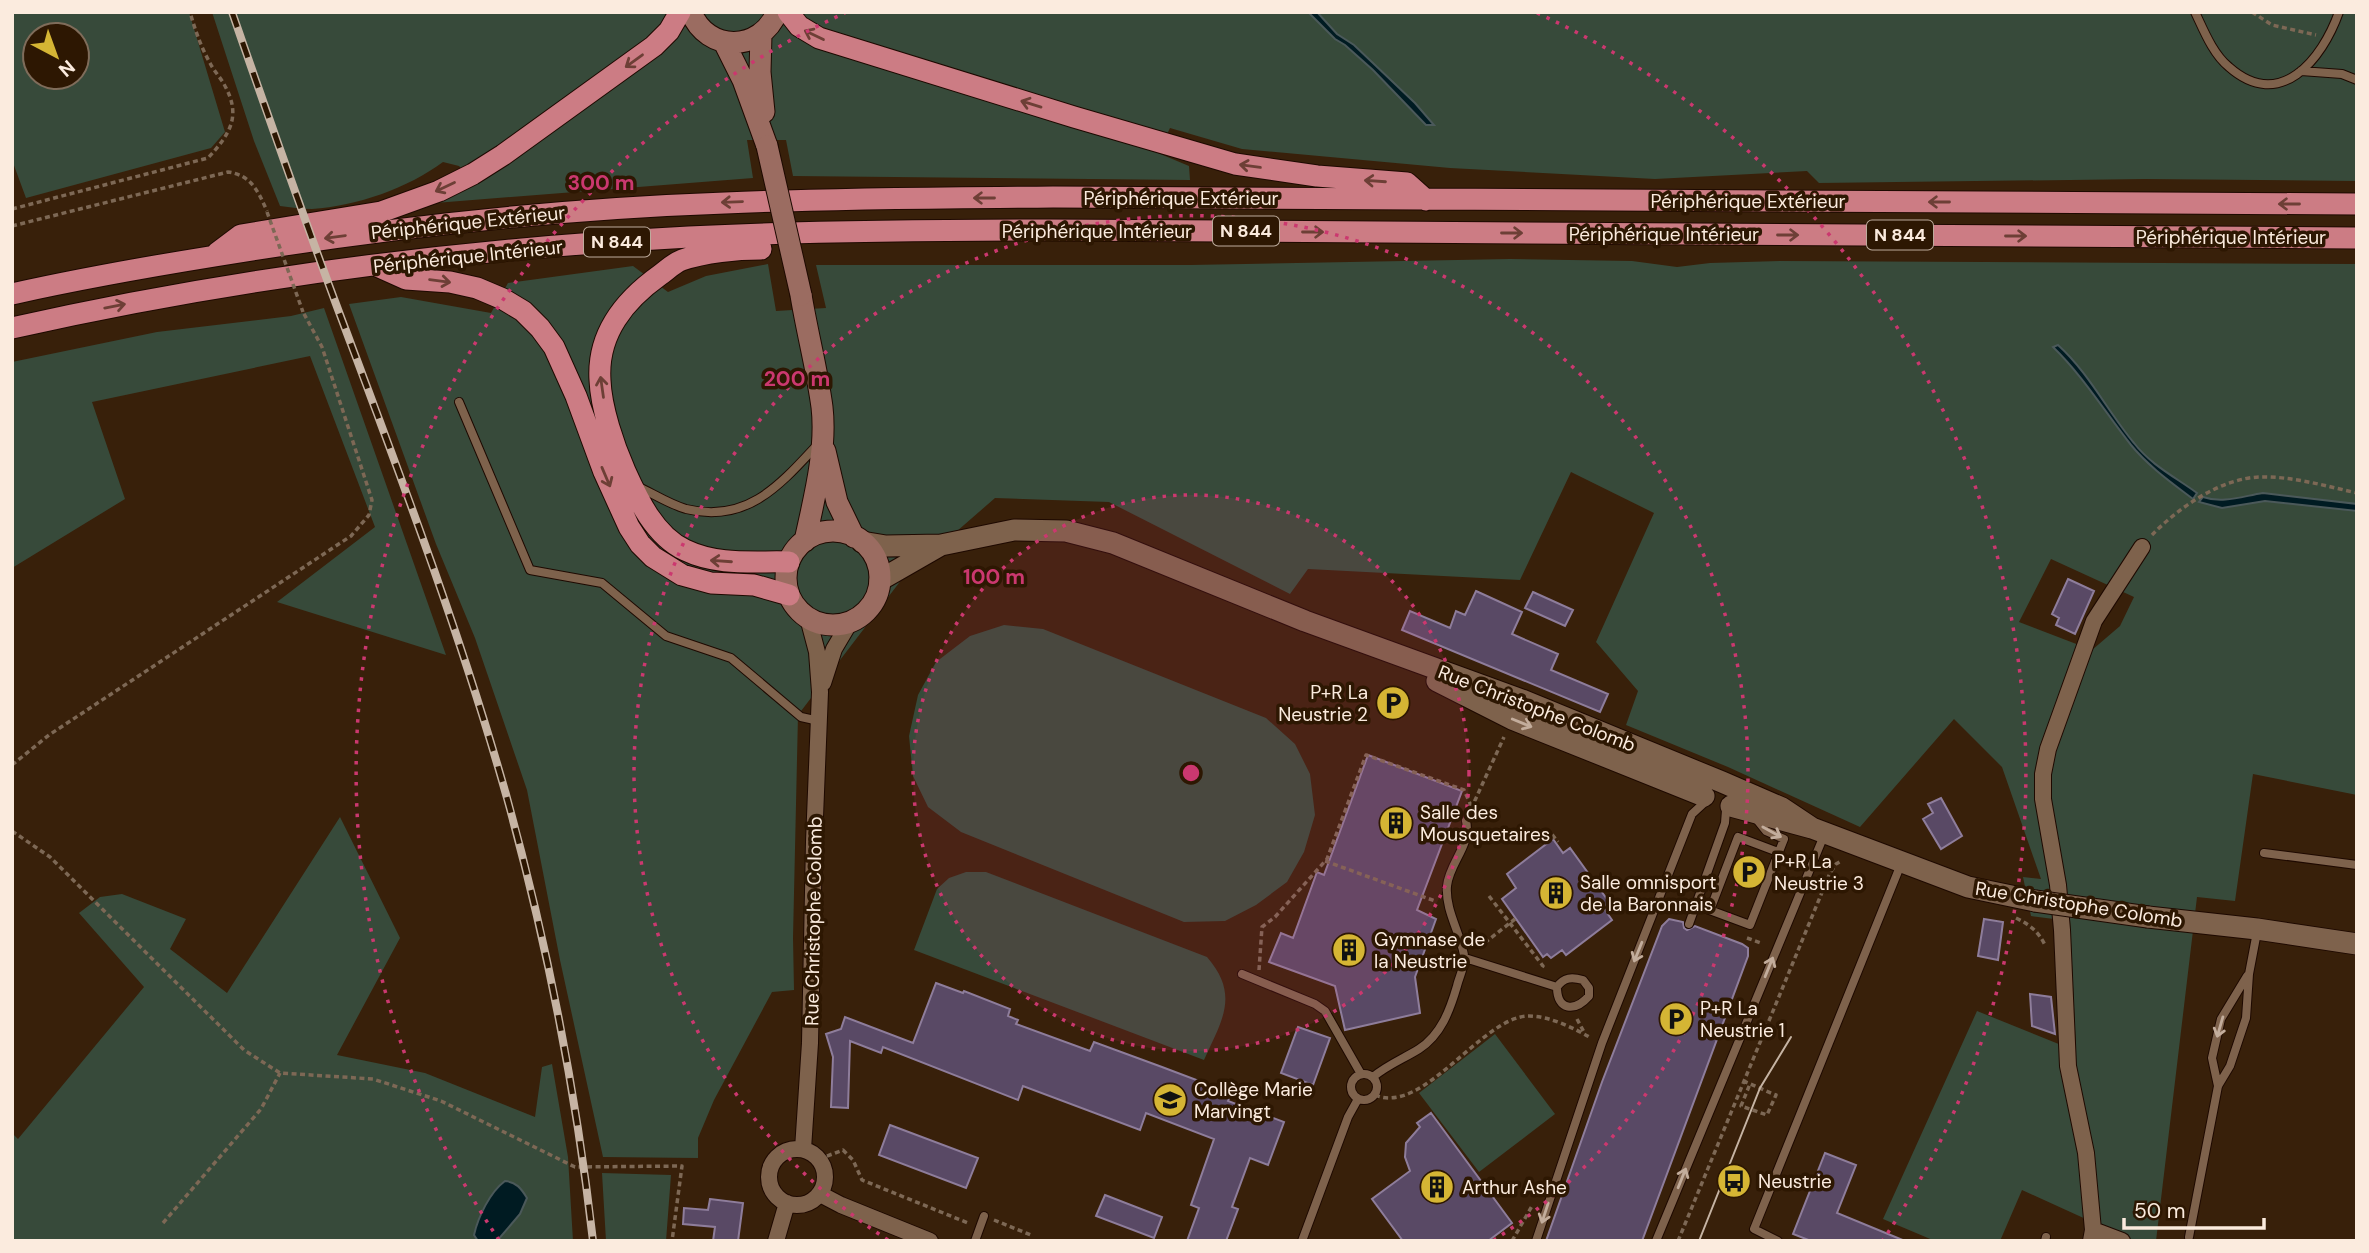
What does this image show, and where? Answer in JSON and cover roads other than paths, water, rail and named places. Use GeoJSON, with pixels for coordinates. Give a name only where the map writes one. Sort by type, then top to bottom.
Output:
{"type":"FeatureCollection","features":[{"type":"Feature","properties":{"kind":"highway"},"geometry":{"type":"LineString","coordinates":[[213,257],[241,235],[381,212],[409,203],[473,174],[654,46],[669,31],[680,12]]}},
{"type":"Feature","properties":{"kind":"highway"},"geometry":{"type":"LineString","coordinates":[[788,12],[799,26],[819,38],[1086,121],[1235,164],[1317,176],[1407,183],[1426,200]]}},
{"type":"Feature","properties":{"kind":"highway","name":"Périphérique Extérieur"},"geometry":{"type":"LineString","coordinates":[[12,294],[334,237],[541,214],[723,203],[872,198],[1039,197],[2357,204]]}},
{"type":"Feature","properties":{"kind":"highway","name":"Périphérique Intérieur"},"geometry":{"type":"LineString","coordinates":[[12,328],[226,287],[375,265],[543,247],[690,237],[1076,230],[2357,238]]}},
{"type":"Feature","properties":{"kind":"highway"},"geometry":{"type":"LineString","coordinates":[[789,562],[712,561],[682,549],[662,533],[638,500],[613,445],[600,380],[606,335],[620,311],[637,291],[681,260],[739,249],[831,247],[860,232]]}},
{"type":"Feature","properties":{"kind":"highway"},"geometry":{"type":"LineString","coordinates":[[375,265],[406,279],[450,282],[477,288],[523,311],[554,347],[576,396],[604,472],[629,527],[640,544],[653,557],[682,575],[711,583],[754,585],[789,595]]}},
{"type":"Feature","properties":{"kind":"main road"},"geometry":{"type":"LineString","coordinates":[[691,12],[703,31],[723,42],[743,42],[761,34],[772,23],[777,12]]}},
{"type":"Feature","properties":{"kind":"main road"},"geometry":{"type":"LineString","coordinates":[[761,34],[760,72],[767,146]]}},
{"type":"Feature","properties":{"kind":"main road"},"geometry":{"type":"LineString","coordinates":[[723,42],[743,80],[767,146],[801,295],[822,408],[822,439],[805,541]]}},
{"type":"Feature","properties":{"kind":"main road"},"geometry":{"type":"LineString","coordinates":[[822,439],[837,502],[858,539],[876,559],[880,580],[872,604],[861,616],[850,622],[828,625],[808,618],[796,607],[789,595],[786,579],[789,562],[796,550],[818,534],[832,532],[858,539]]}},
{"type":"Feature","properties":{"kind":"street","name":"Rue Christophe Colomb"},"geometry":{"type":"LineString","coordinates":[[858,539],[886,546],[941,545],[1014,530],[1066,531],[1137,551],[1351,638],[1522,700],[1725,783],[1782,808],[1818,830]]}},
{"type":"Feature","properties":{"kind":"street","name":"Rue Christophe Colomb"},"geometry":{"type":"LineString","coordinates":[[880,580],[941,545]]}},
{"type":"Feature","properties":{"kind":"street"},"geometry":{"type":"LineString","coordinates":[[2122,1241],[2092,1235],[2086,1153],[2068,1066],[2061,918],[2043,799],[2043,774],[2048,749],[2094,621],[2142,547]]}},
{"type":"Feature","properties":{"kind":"street","name":"Rue Christophe Colomb"},"geometry":{"type":"LineString","coordinates":[[803,1149],[810,1043],[820,692],[817,652],[808,618]]}},
{"type":"Feature","properties":{"kind":"street","name":"Rue Christophe Colomb"},"geometry":{"type":"LineString","coordinates":[[820,692],[834,649],[850,622]]}},
{"type":"Feature","properties":{"kind":"street","name":"Rue Christophe Colomb"},"geometry":{"type":"LineString","coordinates":[[1351,638],[1512,719],[1705,799]]}},
{"type":"Feature","properties":{"kind":"street"},"geometry":{"type":"LineString","coordinates":[[1725,783],[1734,799],[1728,808],[1713,811],[1705,799],[1710,786],[1725,783]]}},
{"type":"Feature","properties":{"kind":"street","name":"Rue Christophe Colomb"},"geometry":{"type":"LineString","coordinates":[[1728,808],[1818,830],[1976,889],[2035,901],[2357,944]]}},
{"type":"Feature","properties":{"kind":"street"},"geometry":{"type":"LineString","coordinates":[[803,1149],[819,1159],[826,1175],[820,1194],[812,1201],[803,1205],[787,1203],[778,1198],[771,1189],[770,1167],[784,1151],[803,1149]]}},
{"type":"Feature","properties":{"kind":"street"},"geometry":{"type":"LineString","coordinates":[[820,1194],[930,1241]]}},
{"type":"Feature","properties":{"kind":"street"},"geometry":{"type":"LineString","coordinates":[[776,1241],[787,1203]]}},
{"type":"Feature","properties":{"kind":"lane"},"geometry":{"type":"LineString","coordinates":[[2195,12],[2210,44],[2228,67],[2254,82],[2272,85],[2293,79],[2301,71],[2328,38],[2339,12]]}},
{"type":"Feature","properties":{"kind":"lane"},"geometry":{"type":"LineString","coordinates":[[2301,71],[2342,74],[2357,80]]}},
{"type":"Feature","properties":{"kind":"lane"},"geometry":{"type":"LineString","coordinates":[[459,402],[530,570],[602,583],[666,636],[731,658],[801,717],[819,722]]}},
{"type":"Feature","properties":{"kind":"lane"},"geometry":{"type":"LineString","coordinates":[[631,483],[683,508],[731,512],[762,497],[787,478],[822,439]]}},
{"type":"Feature","properties":{"kind":"lane"},"geometry":{"type":"LineString","coordinates":[[1536,1241],[1602,1043],[1692,814],[1705,799]]}},
{"type":"Feature","properties":{"kind":"lane"},"geometry":{"type":"LineString","coordinates":[[1689,924],[1728,808]]}},
{"type":"Feature","properties":{"kind":"lane"},"geometry":{"type":"LineString","coordinates":[[1696,905],[1750,925],[1784,839],[1766,831],[1753,813]]}},
{"type":"Feature","properties":{"kind":"lane"},"geometry":{"type":"LineString","coordinates":[[1373,1077],[1386,1066],[1420,1048],[1438,1031],[1455,992],[1465,958],[1450,907],[1447,886],[1469,832],[1466,821]]}},
{"type":"Feature","properties":{"kind":"lane"},"geometry":{"type":"LineString","coordinates":[[1657,1241],[1818,830]]}},
{"type":"Feature","properties":{"kind":"lane"},"geometry":{"type":"LineString","coordinates":[[1710,910],[1738,837],[1778,852]]}},
{"type":"Feature","properties":{"kind":"lane"},"geometry":{"type":"LineString","coordinates":[[2264,853],[2357,866]]}},
{"type":"Feature","properties":{"kind":"lane"},"geometry":{"type":"LineString","coordinates":[[1778,1241],[1754,1229],[1903,861]]}},
{"type":"Feature","properties":{"kind":"lane"},"geometry":{"type":"LineString","coordinates":[[2189,1237],[2218,1086],[2230,1066],[2246,1018],[2249,974],[2257,929]]}},
{"type":"Feature","properties":{"kind":"lane"},"geometry":{"type":"LineString","coordinates":[[1465,958],[1557,987]]}},
{"type":"Feature","properties":{"kind":"lane"},"geometry":{"type":"LineString","coordinates":[[1242,974],[1315,1004],[1325,1012],[1361,1074],[1373,1077],[1377,1083],[1375,1095],[1369,1100],[1358,1099]]}},
{"type":"Feature","properties":{"kind":"lane"},"geometry":{"type":"LineString","coordinates":[[2218,1086],[2212,1058],[2221,1019],[2249,974]]}},
{"type":"Feature","properties":{"kind":"lane"},"geometry":{"type":"LineString","coordinates":[[1569,978],[1583,980],[1587,983],[1589,996],[1577,1007],[1566,1007],[1561,1002],[1557,987],[1569,978]]}},
{"type":"Feature","properties":{"kind":"lane"},"geometry":{"type":"LineString","coordinates":[[1358,1099],[1351,1088],[1353,1079],[1361,1074]]}},
{"type":"Feature","properties":{"kind":"lane"},"geometry":{"type":"LineString","coordinates":[[1302,1241],[1348,1117],[1358,1099]]}},
{"type":"Feature","properties":{"kind":"lane"},"geometry":{"type":"LineString","coordinates":[[975,1241],[984,1216]]}},
{"type":"Feature","properties":{"kind":"water"},"geometry":{"type":"Polygon","coordinates":[[[1308,12],[1317,12],[1337,34],[1354,45],[1415,103],[1434,125],[1426,125],[1373,70],[1335,39],[1308,12]]]}},
{"type":"Feature","properties":{"kind":"water"},"geometry":{"type":"Polygon","coordinates":[[[2058,345],[2089,380],[2141,451],[2197,493],[2193,499],[2138,453],[2084,382],[2053,347],[2058,345]]]}},
{"type":"Feature","properties":{"kind":"water"},"geometry":{"type":"Polygon","coordinates":[[[2263,493],[2357,504],[2357,511],[2265,501],[2222,508],[2199,502],[2203,497],[2225,500],[2263,493]]]}},
{"type":"Feature","properties":{"kind":"water"},"geometry":{"type":"Polygon","coordinates":[[[505,1181],[518,1186],[527,1198],[520,1214],[497,1241],[478,1241],[474,1235],[478,1221],[494,1192],[505,1181]]]}},
{"type":"Feature","properties":{"kind":"tram line"},"geometry":{"type":"LineString","coordinates":[[1699,1241],[1760,1088],[1791,1037]]}},
{"type":"Feature","properties":{"kind":"railway"},"geometry":{"type":"LineString","coordinates":[[232,12],[309,231],[427,550],[489,736],[535,907],[559,1018],[593,1241]]}},
{"type":"Feature","properties":{"kind":"place","name":"P+R La Neustrie 2"},"geometry":{"type":"Point","coordinates":[1393,703]}},
{"type":"Feature","properties":{"kind":"place","name":"Salle des Mousquetaires"},"geometry":{"type":"Point","coordinates":[1396,823]}},
{"type":"Feature","properties":{"kind":"place","name":"P+R La Neustrie 3"},"geometry":{"type":"Point","coordinates":[1749,872]}},
{"type":"Feature","properties":{"kind":"place","name":"Salle omnisport de la Baronnais"},"geometry":{"type":"Point","coordinates":[1556,893]}},
{"type":"Feature","properties":{"kind":"place","name":"Gymnase de la Neustrie"},"geometry":{"type":"Point","coordinates":[1349,950]}},
{"type":"Feature","properties":{"kind":"place","name":"P+R La Neustrie 1"},"geometry":{"type":"Point","coordinates":[1676,1019]}},
{"type":"Feature","properties":{"kind":"place","name":"Collège Marie Marvingt"},"geometry":{"type":"Point","coordinates":[1170,1100]}},
{"type":"Feature","properties":{"kind":"place","name":"Neustrie"},"geometry":{"type":"Point","coordinates":[1734,1181]}},
{"type":"Feature","properties":{"kind":"place","name":"Arthur Ashe"},"geometry":{"type":"Point","coordinates":[1437,1187]}}]}
